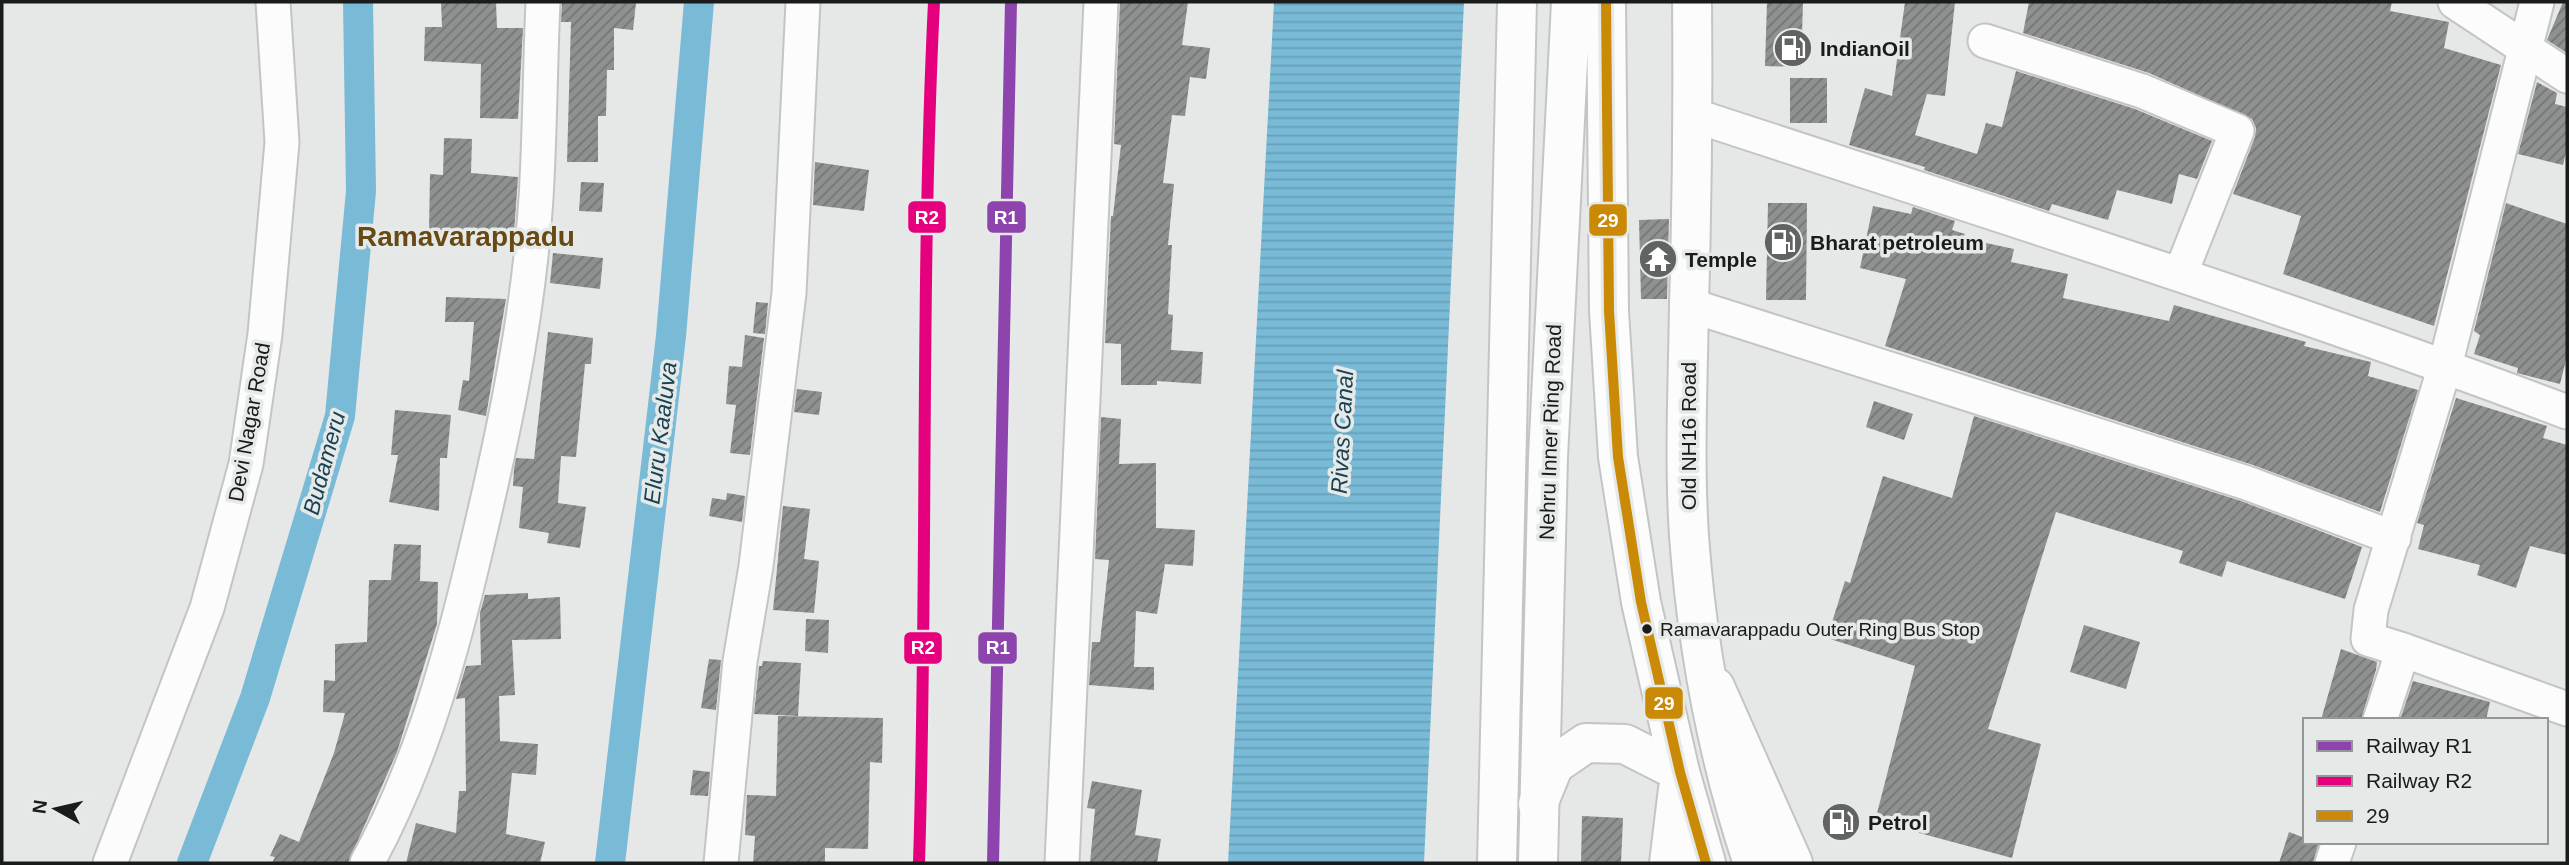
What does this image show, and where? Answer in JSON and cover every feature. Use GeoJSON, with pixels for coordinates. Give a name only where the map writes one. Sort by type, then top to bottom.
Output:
{"type":"FeatureCollection","features":[{"type":"Feature","properties":{"kind":"main road","name":"Nehru Inner Ring Road"},"geometry":{"type":"LineString","coordinates":[[1497,863],[1517,2]]}},
{"type":"Feature","properties":{"kind":"main road","name":"Nehru Inner Ring Road"},"geometry":{"type":"LineString","coordinates":[[1538,834],[1548,457],[1571,2]]}},
{"type":"Feature","properties":{"kind":"main road"},"geometry":{"type":"LineString","coordinates":[[1606,2],[1609,311],[1618,457],[1641,602],[1681,772],[1706,863]]}},
{"type":"Feature","properties":{"kind":"main road","name":"Old NH16 Road"},"geometry":{"type":"LineString","coordinates":[[1692,2],[1693,115],[1686,411],[1689,537],[1706,666],[1733,805],[1753,863]]}},
{"type":"Feature","properties":{"kind":"main road"},"geometry":{"type":"LineString","coordinates":[[1706,666],[1793,863]]}},
{"type":"Feature","properties":{"kind":"main road"},"geometry":{"type":"LineString","coordinates":[[1538,834],[1554,765],[1586,743],[1625,744],[1681,772]]}},
{"type":"Feature","properties":{"kind":"main road"},"geometry":{"type":"LineString","coordinates":[[1669,863],[1681,772]]}},
{"type":"Feature","properties":{"kind":"street","name":"Devi Nagar Road"},"geometry":{"type":"LineString","coordinates":[[110,863],[207,608],[246,464],[265,334],[282,142],[273,2]]}},
{"type":"Feature","properties":{"kind":"street"},"geometry":{"type":"LineString","coordinates":[[376,859],[433,703],[457,627],[505,430],[523,314],[536,198],[543,2]]}},
{"type":"Feature","properties":{"kind":"street"},"geometry":{"type":"LineString","coordinates":[[721,863],[740,662],[756,566],[789,293],[803,2]]}},
{"type":"Feature","properties":{"kind":"street"},"geometry":{"type":"LineString","coordinates":[[1062,863],[1101,2]]}},
{"type":"Feature","properties":{"kind":"street"},"geometry":{"type":"LineString","coordinates":[[2455,2],[2567,76]]}},
{"type":"Feature","properties":{"kind":"street"},"geometry":{"type":"LineString","coordinates":[[2537,2],[2445,366],[2371,610],[2368,639],[2567,709]]}},
{"type":"Feature","properties":{"kind":"street"},"geometry":{"type":"LineString","coordinates":[[1986,41],[2142,91],[2237,131],[2180,275]]}},
{"type":"Feature","properties":{"kind":"street"},"geometry":{"type":"LineString","coordinates":[[1693,115],[2180,275],[2445,366],[2567,412]]}},
{"type":"Feature","properties":{"kind":"street"},"geometry":{"type":"LineString","coordinates":[[1689,305],[2247,483],[2394,538]]}},
{"type":"Feature","properties":{"kind":"street"},"geometry":{"type":"LineString","coordinates":[[2381,718],[2403,650]]}},
{"type":"Feature","properties":{"kind":"street"},"geometry":{"type":"LineString","coordinates":[[2332,863],[2338,844]]}},
{"type":"Feature","properties":{"kind":"water","name":"Rivas Canal"},"geometry":{"type":"Polygon","coordinates":[[[1274,2],[1464,2],[1424,863],[1228,863],[1274,2]]]}},
{"type":"Feature","properties":{"kind":"building"},"geometry":{"type":"Polygon","coordinates":[[[441,2],[496,2],[497,28],[523,28],[518,119],[480,118],[481,64],[424,61],[425,27],[442,27],[441,2]]]}},
{"type":"Feature","properties":{"kind":"building"},"geometry":{"type":"Polygon","coordinates":[[[562,2],[636,3],[633,30],[614,28],[614,70],[607,70],[606,116],[598,116],[598,162],[567,162],[571,22],[561,22],[562,2]]]}},
{"type":"Feature","properties":{"kind":"building"},"geometry":{"type":"Polygon","coordinates":[[[1120,2],[1188,2],[1182,45],[1210,48],[1206,79],[1190,77],[1185,116],[1172,115],[1163,183],[1174,184],[1168,245],[1172,245],[1168,314],[1173,315],[1171,350],[1203,352],[1201,384],[1157,381],[1157,385],[1121,385],[1121,344],[1105,343],[1111,216],[1121,145],[1114,144],[1120,2]]]}},
{"type":"Feature","properties":{"kind":"building"},"geometry":{"type":"Polygon","coordinates":[[[1767,2],[1803,2],[1801,67],[1765,66],[1767,2]]]}},
{"type":"Feature","properties":{"kind":"building"},"geometry":{"type":"Polygon","coordinates":[[[1905,2],[1955,2],[1945,96],[1927,94],[1915,135],[1977,154],[1986,123],[2002,127],[2016,71],[2135,109],[2212,141],[2197,179],[2179,174],[2172,204],[2117,190],[2108,220],[2052,204],[2049,211],[1924,170],[1925,167],[1849,145],[1865,88],[1892,96],[1905,2]]]}},
{"type":"Feature","properties":{"kind":"building"},"geometry":{"type":"Polygon","coordinates":[[[2029,2],[2392,2],[2390,11],[2449,22],[2444,48],[2501,65],[2434,326],[2283,274],[2301,216],[2233,194],[2255,137],[2256,128],[2252,119],[2149,73],[2023,33],[2029,2]]]}},
{"type":"Feature","properties":{"kind":"building"},"geometry":{"type":"Polygon","coordinates":[[[2563,2],[2567,2],[2567,53],[2547,40],[2563,2]]]}},
{"type":"Feature","properties":{"kind":"building"},"geometry":{"type":"Polygon","coordinates":[[[1790,78],[1827,78],[1827,123],[1790,123],[1790,78]]]}},
{"type":"Feature","properties":{"kind":"building"},"geometry":{"type":"Polygon","coordinates":[[[2537,82],[2557,93],[2555,104],[2567,107],[2567,148],[2563,165],[2518,154],[2537,82]]]}},
{"type":"Feature","properties":{"kind":"building"},"geometry":{"type":"Polygon","coordinates":[[[444,138],[472,139],[471,173],[518,177],[514,233],[429,232],[430,174],[443,175],[444,138]]]}},
{"type":"Feature","properties":{"kind":"building"},"geometry":{"type":"Polygon","coordinates":[[[815,162],[869,170],[864,211],[813,205],[815,162]]]}},
{"type":"Feature","properties":{"kind":"building"},"geometry":{"type":"Polygon","coordinates":[[[581,182],[604,183],[602,212],[579,211],[581,182]]]}},
{"type":"Feature","properties":{"kind":"building"},"geometry":{"type":"Polygon","coordinates":[[[1768,203],[1807,203],[1806,300],[1766,300],[1768,203]]]}},
{"type":"Feature","properties":{"kind":"building"},"geometry":{"type":"Polygon","coordinates":[[[2506,203],[2567,224],[2567,356],[2560,384],[2517,373],[2518,368],[2474,354],[2480,335],[2474,331],[2506,203]]]}},
{"type":"Feature","properties":{"kind":"building"},"geometry":{"type":"Polygon","coordinates":[[[1873,206],[1911,214],[1913,207],[1955,221],[1952,230],[1965,234],[1963,238],[2014,249],[2011,262],[2068,274],[2063,298],[2169,321],[2174,305],[2306,342],[2304,346],[2371,362],[2368,376],[2418,390],[2380,512],[2253,465],[1885,346],[1906,279],[1860,268],[1873,206]]]}},
{"type":"Feature","properties":{"kind":"building","name":"Temple"},"geometry":{"type":"Polygon","coordinates":[[[1669,219],[1667,299],[1641,299],[1639,220],[1669,219]]]}},
{"type":"Feature","properties":{"kind":"building"},"geometry":{"type":"Polygon","coordinates":[[[553,253],[603,258],[600,289],[550,283],[553,253]]]}},
{"type":"Feature","properties":{"kind":"building"},"geometry":{"type":"Polygon","coordinates":[[[446,297],[506,299],[486,416],[458,410],[463,380],[469,381],[474,322],[445,322],[446,297]]]}},
{"type":"Feature","properties":{"kind":"building"},"geometry":{"type":"Polygon","coordinates":[[[756,302],[768,303],[765,334],[753,333],[756,302]]]}},
{"type":"Feature","properties":{"kind":"building"},"geometry":{"type":"Polygon","coordinates":[[[548,332],[593,338],[591,364],[585,364],[576,457],[561,456],[558,503],[586,507],[580,548],[547,543],[549,533],[519,528],[523,487],[513,486],[514,469],[516,458],[534,459],[548,332]]]}},
{"type":"Feature","properties":{"kind":"building"},"geometry":{"type":"Polygon","coordinates":[[[745,335],[764,338],[750,455],[730,453],[736,405],[726,404],[729,366],[742,367],[745,335]]]}},
{"type":"Feature","properties":{"kind":"building"},"geometry":{"type":"Polygon","coordinates":[[[797,389],[822,392],[819,415],[794,412],[797,389]]]}},
{"type":"Feature","properties":{"kind":"building"},"geometry":{"type":"Polygon","coordinates":[[[2456,398],[2547,426],[2543,438],[2567,445],[2567,555],[2530,546],[2516,588],[2477,575],[2480,565],[2418,549],[2424,525],[2417,523],[2456,398]]]}},
{"type":"Feature","properties":{"kind":"building"},"geometry":{"type":"Polygon","coordinates":[[[1874,401],[1913,414],[1904,440],[1866,427],[1874,401]]]}},
{"type":"Feature","properties":{"kind":"building"},"geometry":{"type":"Polygon","coordinates":[[[395,410],[451,415],[447,458],[440,458],[439,511],[389,502],[398,455],[391,455],[395,410]]]}},
{"type":"Feature","properties":{"kind":"building"},"geometry":{"type":"Polygon","coordinates":[[[1974,416],[2241,501],[2362,547],[2345,599],[2227,561],[2222,577],[2179,563],[2183,551],[2056,512],[1988,729],[2041,744],[2012,858],[1875,821],[1915,666],[1827,638],[1845,581],[1850,583],[1883,476],[1952,498],[1974,416]]]}},
{"type":"Feature","properties":{"kind":"building"},"geometry":{"type":"Polygon","coordinates":[[[1101,417],[1121,419],[1119,464],[1156,463],[1156,528],[1195,530],[1193,566],[1165,564],[1157,614],[1136,611],[1134,667],[1154,667],[1154,690],[1089,685],[1092,642],[1100,642],[1109,560],[1095,559],[1101,417]]]}},
{"type":"Feature","properties":{"kind":"building"},"geometry":{"type":"Polygon","coordinates":[[[727,493],[745,496],[742,522],[709,516],[712,498],[726,500],[727,493]]]}},
{"type":"Feature","properties":{"kind":"building"},"geometry":{"type":"Polygon","coordinates":[[[783,506],[810,509],[804,559],[819,561],[814,613],[773,610],[783,506]]]}},
{"type":"Feature","properties":{"kind":"building"},"geometry":{"type":"Polygon","coordinates":[[[394,544],[421,545],[420,581],[438,582],[437,624],[397,752],[348,863],[272,863],[275,857],[270,856],[280,834],[299,842],[334,753],[345,713],[323,712],[324,680],[335,681],[335,644],[367,642],[369,580],[391,580],[394,544]]]}},
{"type":"Feature","properties":{"kind":"building"},"geometry":{"type":"Polygon","coordinates":[[[528,593],[528,599],[560,597],[561,639],[512,640],[515,695],[499,696],[500,741],[538,744],[536,775],[512,773],[506,834],[545,842],[540,863],[406,863],[416,823],[456,833],[459,791],[466,791],[465,698],[456,699],[466,666],[481,665],[480,613],[485,595],[528,593]]]}},
{"type":"Feature","properties":{"kind":"building"},"geometry":{"type":"Polygon","coordinates":[[[806,619],[829,620],[828,653],[805,651],[806,619]]]}},
{"type":"Feature","properties":{"kind":"building"},"geometry":{"type":"Polygon","coordinates":[[[2084,625],[2140,642],[2126,689],[2070,672],[2084,625]]]}},
{"type":"Feature","properties":{"kind":"building"},"geometry":{"type":"Polygon","coordinates":[[[2341,649],[2377,662],[2362,718],[2322,718],[2341,649]]]}},
{"type":"Feature","properties":{"kind":"building"},"geometry":{"type":"Polygon","coordinates":[[[709,659],[721,660],[716,710],[701,708],[709,659]]]}},
{"type":"Feature","properties":{"kind":"building"},"geometry":{"type":"Polygon","coordinates":[[[763,661],[801,663],[798,716],[754,714],[759,666],[762,666],[763,661]]]}},
{"type":"Feature","properties":{"kind":"building"},"geometry":{"type":"Polygon","coordinates":[[[2413,681],[2490,702],[2486,718],[2401,718],[2413,681]]]}},
{"type":"Feature","properties":{"kind":"building"},"geometry":{"type":"Polygon","coordinates":[[[778,716],[883,718],[882,763],[870,762],[868,849],[825,848],[825,863],[753,863],[755,836],[745,835],[747,795],[776,796],[778,716]]]}},
{"type":"Feature","properties":{"kind":"building"},"geometry":{"type":"Polygon","coordinates":[[[693,770],[710,772],[708,796],[690,795],[693,770]]]}},
{"type":"Feature","properties":{"kind":"building"},"geometry":{"type":"Polygon","coordinates":[[[1092,781],[1142,790],[1135,835],[1161,839],[1157,863],[1090,863],[1095,809],[1087,808],[1092,781]]]}},
{"type":"Feature","properties":{"kind":"building"},"geometry":{"type":"Polygon","coordinates":[[[1582,816],[1623,818],[1621,863],[1581,863],[1582,816]]]}},
{"type":"Feature","properties":{"kind":"building"},"geometry":{"type":"Polygon","coordinates":[[[2289,832],[2303,837],[2303,844],[2318,844],[2313,863],[2279,863],[2289,832]]]}},
{"type":"Feature","properties":{"kind":"waterway","name":"Budameru"},"geometry":{"type":"LineString","coordinates":[[192,863],[255,698],[340,416],[361,191],[358,2]]}},
{"type":"Feature","properties":{"kind":"waterway","name":"Eluru Kaaluva"},"geometry":{"type":"LineString","coordinates":[[610,863],[671,336],[699,2]]}},
{"type":"Feature","properties":{"kind":"rail line","name":"R2"},"geometry":{"type":"LineString","coordinates":[[919,863],[925,324],[934,2]]}},
{"type":"Feature","properties":{"kind":"rail line","name":"R1"},"geometry":{"type":"LineString","coordinates":[[993,863],[1011,2]]}},
{"type":"Feature","properties":{"kind":"transit line","name":"29"},"geometry":{"type":"LineString","coordinates":[[1606,2],[1609,311],[1618,457],[1641,602],[1680,772],[1706,863]]}},
{"type":"Feature","properties":{"kind":"place","name":"IndianOil"},"geometry":{"type":"Point","coordinates":[1793,48]}},
{"type":"Feature","properties":{"kind":"place","name":"Bharat petroleum"},"geometry":{"type":"Point","coordinates":[1783,242]}},
{"type":"Feature","properties":{"kind":"place","name":"Temple"},"geometry":{"type":"Point","coordinates":[1658,259]}},
{"type":"Feature","properties":{"kind":"place","name":"Ramavarappadu Outer Ring Bus Stop"},"geometry":{"type":"Point","coordinates":[1647,629]}},
{"type":"Feature","properties":{"kind":"place","name":"Petrol"},"geometry":{"type":"Point","coordinates":[1841,822]}},
{"type":"Feature","properties":{"kind":"district","name":"Ramavarappadu"},"geometry":{"type":"Point","coordinates":[466,236]}}]}
